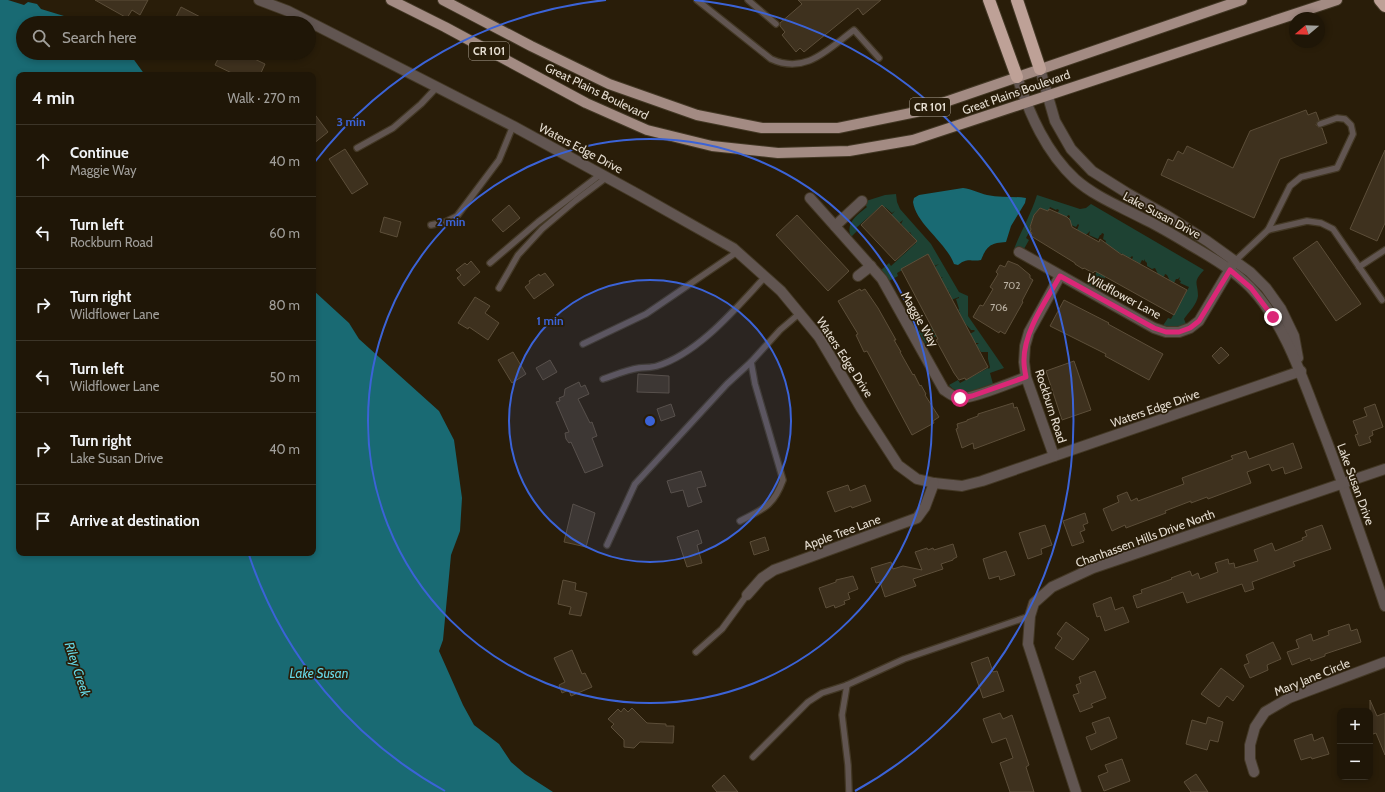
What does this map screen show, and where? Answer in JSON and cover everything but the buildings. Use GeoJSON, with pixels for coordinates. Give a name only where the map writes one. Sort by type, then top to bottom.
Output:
{"type":"FeatureCollection","features":[{"type":"Feature","properties":{"kind":"highway"},"geometry":{"type":"LineString","coordinates":[[989,0],[1018,77]]}},
{"type":"Feature","properties":{"kind":"highway"},"geometry":{"type":"LineString","coordinates":[[1017,0],[1040,70]]}},
{"type":"Feature","properties":{"kind":"highway"},"geometry":{"type":"LineString","coordinates":[[1380,0],[1385,6]]}},
{"type":"Feature","properties":{"kind":"main road","name":"Great Plains Boulevard"},"geometry":{"type":"LineString","coordinates":[[391,0],[445,27],[586,103],[647,130],[712,146],[778,153],[849,151],[914,140],[1337,0]]}},
{"type":"Feature","properties":{"kind":"main road","name":"Great Plains Boulevard"},"geometry":{"type":"LineString","coordinates":[[443,0],[530,46],[609,84],[697,115],[762,128],[838,128],[916,112],[1242,0]]}},
{"type":"Feature","properties":{"kind":"street","name":"Waters Edge Drive"},"geometry":{"type":"LineString","coordinates":[[259,0],[298,16]]}},
{"type":"Feature","properties":{"kind":"street","name":"Waters Edge Drive"},"geometry":{"type":"LineString","coordinates":[[316,25],[513,126],[604,175],[733,248],[781,291],[800,313],[819,337],[861,408],[898,465],[917,479],[934,483],[962,486],[982,481],[1301,371]]}},
{"type":"Feature","properties":{"kind":"street","name":"Lake Susan Drive"},"geometry":{"type":"LineString","coordinates":[[1040,70],[1055,121],[1072,149],[1092,171],[1127,194],[1166,215],[1233,265],[1273,317],[1301,371],[1343,484],[1385,606]]}},
{"type":"Feature","properties":{"kind":"street","name":"Lake Susan Drive"},"geometry":{"type":"LineString","coordinates":[[1018,77],[1034,122],[1057,159],[1076,179],[1097,195],[1152,222],[1215,259],[1233,265]]}},
{"type":"Feature","properties":{"kind":"street","name":"Maggie Way"},"geometry":{"type":"LineString","coordinates":[[810,198],[882,279],[944,390],[951,395],[961,398],[972,396],[1026,377]]}},
{"type":"Feature","properties":{"kind":"street"},"geometry":{"type":"LineString","coordinates":[[835,226],[862,201]]}},
{"type":"Feature","properties":{"kind":"street","name":"Wildflower Lane"},"geometry":{"type":"LineString","coordinates":[[1019,252],[1154,328],[1166,332],[1179,332],[1190,328],[1199,321],[1233,265]]}},
{"type":"Feature","properties":{"kind":"street"},"geometry":{"type":"LineString","coordinates":[[858,276],[871,266]]}},
{"type":"Feature","properties":{"kind":"street","name":"Rockburn Road"},"geometry":{"type":"LineString","coordinates":[[1054,456],[1026,377],[1024,362],[1025,346],[1029,332],[1060,276]]}},
{"type":"Feature","properties":{"kind":"street","name":"Chanhassen Hills Drive North"},"geometry":{"type":"LineString","coordinates":[[1076,792],[1028,644],[1030,616],[1034,603],[1052,587],[1093,568],[1385,469]]}},
{"type":"Feature","properties":{"kind":"street","name":"Apple Tree Lane"},"geometry":{"type":"LineString","coordinates":[[747,595],[762,578],[774,570],[917,518],[925,507],[934,483]]}},
{"type":"Feature","properties":{"kind":"street","name":"Mary Jane Circle"},"geometry":{"type":"LineString","coordinates":[[1254,772],[1250,759],[1250,745],[1255,727],[1265,712],[1289,698],[1385,662]]}},
{"type":"Feature","properties":{"kind":"lane"},"geometry":{"type":"LineString","coordinates":[[699,0],[771,59],[779,62],[792,65],[816,59],[854,30],[879,58]]}},
{"type":"Feature","properties":{"kind":"lane"},"geometry":{"type":"LineString","coordinates":[[748,0],[776,24]]}},
{"type":"Feature","properties":{"kind":"lane"},"geometry":{"type":"LineString","coordinates":[[357,148],[393,128],[421,104],[437,87]]}},
{"type":"Feature","properties":{"kind":"lane"},"geometry":{"type":"LineString","coordinates":[[1233,265],[1268,230],[1290,186],[1301,176],[1337,168],[1353,134],[1351,125],[1345,119],[1337,118],[1320,124]]}},
{"type":"Feature","properties":{"kind":"lane"},"geometry":{"type":"LineString","coordinates":[[431,225],[445,222],[457,216],[500,160],[513,126]]}},
{"type":"Feature","properties":{"kind":"lane"},"geometry":{"type":"LineString","coordinates":[[490,263],[538,222],[604,175]]}},
{"type":"Feature","properties":{"kind":"lane"},"geometry":{"type":"LineString","coordinates":[[499,288],[513,266],[518,254],[542,229],[604,175]]}},
{"type":"Feature","properties":{"kind":"lane"},"geometry":{"type":"LineString","coordinates":[[1268,230],[1307,221],[1321,223],[1333,229],[1382,300]]}},
{"type":"Feature","properties":{"kind":"lane"},"geometry":{"type":"LineString","coordinates":[[1359,267],[1385,250]]}},
{"type":"Feature","properties":{"kind":"lane"},"geometry":{"type":"LineString","coordinates":[[583,344],[646,314],[737,252]]}},
{"type":"Feature","properties":{"kind":"lane"},"geometry":{"type":"LineString","coordinates":[[603,379],[626,370],[656,367],[692,349],[740,304],[765,276]]}},
{"type":"Feature","properties":{"kind":"lane"},"geometry":{"type":"LineString","coordinates":[[607,545],[635,484],[727,384],[751,362],[780,330],[800,313]]}},
{"type":"Feature","properties":{"kind":"lane"},"geometry":{"type":"LineString","coordinates":[[740,521],[768,506],[778,493],[783,480],[754,384],[751,362]]}},
{"type":"Feature","properties":{"kind":"lane"},"geometry":{"type":"LineString","coordinates":[[696,652],[722,629],[747,595]]}},
{"type":"Feature","properties":{"kind":"lane"},"geometry":{"type":"LineString","coordinates":[[753,757],[808,702],[822,693],[847,685],[904,659],[1030,616]]}},
{"type":"Feature","properties":{"kind":"lane"},"geometry":{"type":"LineString","coordinates":[[847,685],[842,715],[848,764],[849,792]]}},
{"type":"Feature","properties":{"kind":"green space"},"geometry":{"type":"Polygon","coordinates":[[[896,194],[900,209],[931,244],[959,292],[968,296],[968,316],[1004,368],[990,373],[993,384],[965,392],[954,389],[949,385],[958,380],[960,383],[988,368],[989,369],[990,367],[988,352],[981,352],[977,349],[976,345],[979,343],[975,343],[970,334],[975,331],[971,330],[962,320],[933,338],[934,341],[927,346],[918,331],[928,325],[930,328],[960,312],[958,310],[956,299],[959,297],[951,300],[949,295],[950,293],[946,290],[949,288],[945,290],[938,280],[943,277],[940,278],[933,268],[939,264],[934,266],[927,256],[897,273],[898,276],[889,281],[881,270],[889,263],[891,266],[916,243],[910,232],[907,234],[901,224],[903,220],[898,224],[891,215],[895,211],[892,213],[885,207],[883,209],[881,206],[856,228],[858,230],[851,237],[851,223],[856,216],[867,207],[865,205],[866,201],[885,195],[896,194]]]}},
{"type":"Feature","properties":{"kind":"green space"},"geometry":{"type":"Polygon","coordinates":[[[1037,195],[1080,209],[1086,208],[1091,204],[1204,270],[1200,274],[1196,283],[1197,299],[1184,319],[1186,324],[1177,328],[1162,327],[1168,318],[1171,319],[1189,287],[1180,283],[1180,277],[1176,279],[1174,283],[1170,281],[1167,275],[1165,274],[1164,277],[1158,274],[1155,268],[1152,269],[1147,266],[1145,259],[1144,261],[1142,260],[1140,264],[1132,259],[1132,256],[1130,258],[1118,252],[1111,259],[1103,281],[1105,283],[1100,292],[1086,285],[1091,274],[1095,276],[1106,241],[1103,239],[1104,234],[1102,233],[1098,239],[1089,235],[1090,231],[1087,234],[1084,234],[1077,230],[1078,224],[1076,227],[1071,225],[1069,219],[1070,216],[1056,217],[1059,210],[1057,209],[1056,210],[1050,207],[1048,211],[1040,208],[1034,215],[1030,227],[1031,229],[1026,238],[1029,240],[1024,249],[1019,247],[1018,250],[1014,249],[1037,195]]]}},
{"type":"Feature","properties":{"kind":"water","name":"Lake Susan"},"geometry":{"type":"Polygon","coordinates":[[[0,0],[8,0],[24,5],[28,2],[37,4],[41,9],[64,16],[16,16],[16,60],[134,60],[143,72],[16,72],[16,556],[316,556],[316,293],[349,323],[359,339],[439,411],[454,440],[462,498],[460,531],[451,555],[443,640],[439,651],[463,705],[474,725],[499,744],[511,762],[525,774],[553,792],[0,792],[0,0]]]}},
{"type":"Feature","properties":{"kind":"water"},"geometry":{"type":"Polygon","coordinates":[[[963,188],[992,196],[1026,198],[1025,203],[1011,226],[1006,242],[996,243],[987,248],[981,260],[967,260],[958,265],[954,264],[945,248],[920,218],[915,210],[913,202],[914,198],[919,195],[963,188]]]}},
{"type":"Feature","properties":{"kind":"route"},"geometry":{"type":"LineString","coordinates":[[960,398],[972,396],[1026,377],[1024,362],[1025,346],[1029,332],[1060,276],[1154,328],[1166,332],[1179,332],[1190,328],[1199,321],[1230,270],[1251,288],[1273,317]]}},
{"type":"Feature","properties":{"kind":"water label","name":"Riley Creek"},"geometry":{"type":"Point","coordinates":[78,669]}}]}
